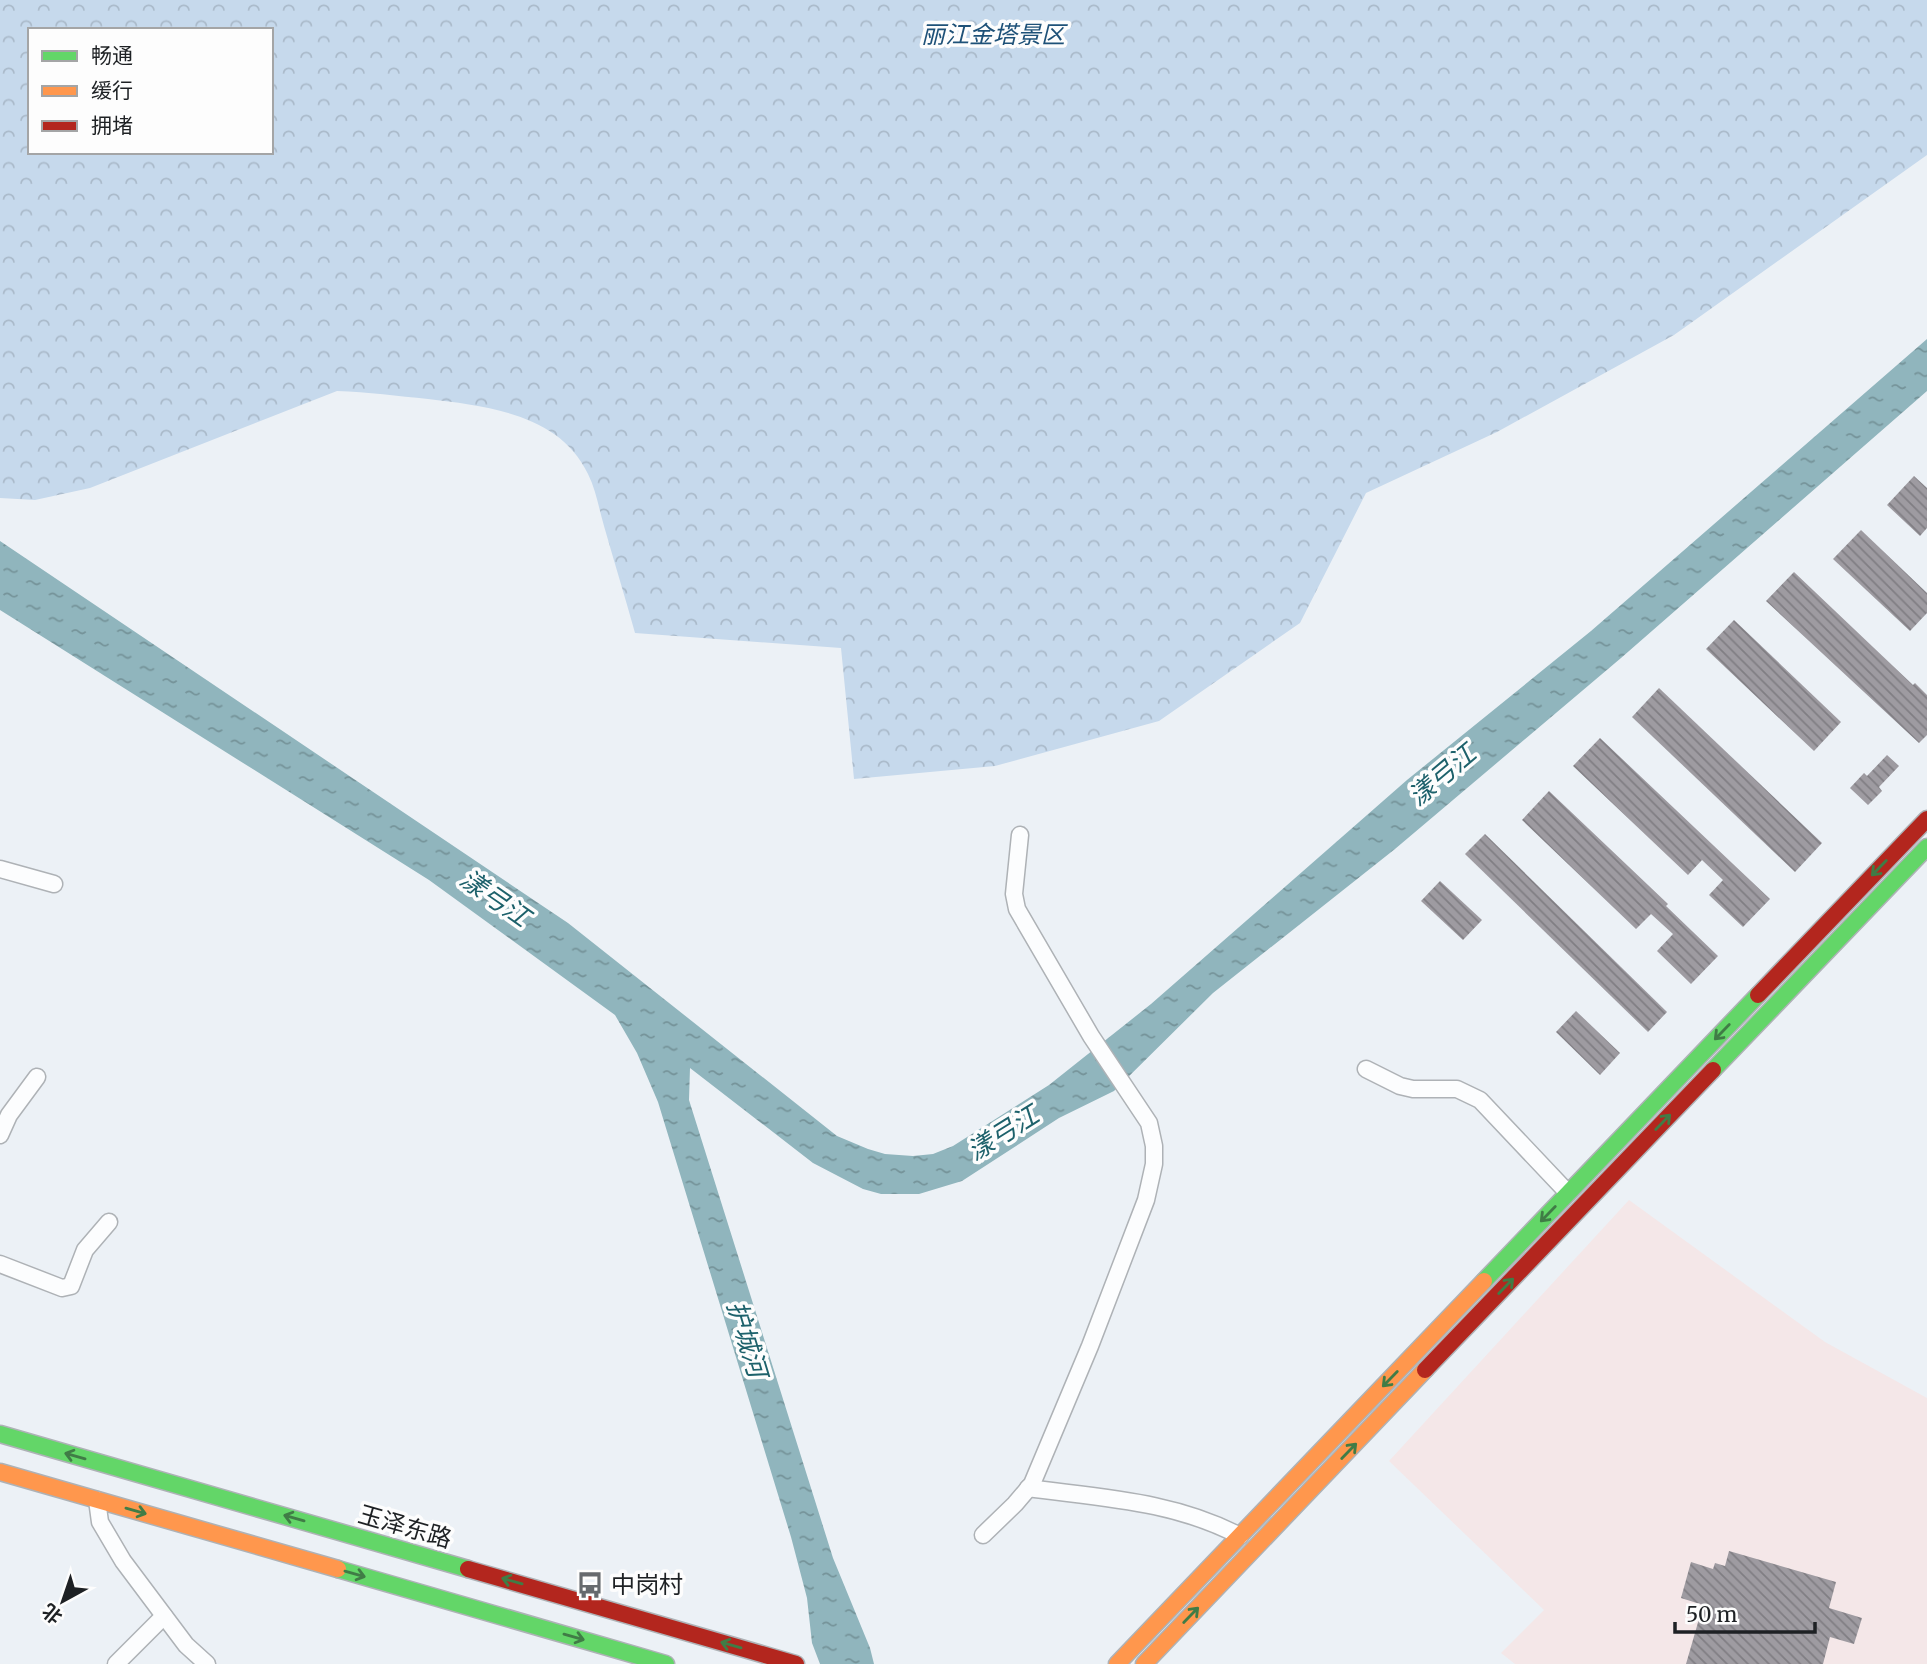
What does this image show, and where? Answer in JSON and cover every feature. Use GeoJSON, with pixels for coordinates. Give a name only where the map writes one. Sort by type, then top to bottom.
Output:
{"type":"FeatureCollection","features":[{"type":"Feature","properties":{"kind":"street"},"geometry":{"type":"LineString","coordinates":[[1116,1664],[1927,819]]}},
{"type":"Feature","properties":{"kind":"street"},"geometry":{"type":"LineString","coordinates":[[983,1535],[1016,1504],[1028,1488],[1090,1346],[1152,1182],[1154,1146],[1149,1123],[1091,1036],[1017,909],[1014,894],[1020,835]]}},
{"type":"Feature","properties":{"kind":"street"},"geometry":{"type":"LineString","coordinates":[[1144,1664],[1927,847]]}},
{"type":"Feature","properties":{"kind":"street"},"geometry":{"type":"LineString","coordinates":[[0,869],[54,884]]}},
{"type":"Feature","properties":{"kind":"street"},"geometry":{"type":"LineString","coordinates":[[1366,1069],[1400,1086],[1413,1089],[1457,1089],[1480,1100],[1568,1193]]}},
{"type":"Feature","properties":{"kind":"street"},"geometry":{"type":"LineString","coordinates":[[0,1135],[9,1115],[37,1077]]}},
{"type":"Feature","properties":{"kind":"street"},"geometry":{"type":"LineString","coordinates":[[0,1264],[62,1288],[71,1286],[85,1250],[109,1222]]}},
{"type":"Feature","properties":{"kind":"street","name":"玉泽东路"},"geometry":{"type":"LineString","coordinates":[[0,1434],[796,1664]]}},
{"type":"Feature","properties":{"kind":"street"},"geometry":{"type":"LineString","coordinates":[[0,1472],[666,1664]]}},
{"type":"Feature","properties":{"kind":"street"},"geometry":{"type":"LineString","coordinates":[[1028,1488],[1175,1509],[1196,1515],[1240,1536]]}},
{"type":"Feature","properties":{"kind":"street"},"geometry":{"type":"LineString","coordinates":[[97,1500],[100,1522],[123,1562],[186,1645],[208,1664]]}},
{"type":"Feature","properties":{"kind":"street"},"geometry":{"type":"LineString","coordinates":[[116,1664],[164,1616]]}},
{"type":"Feature","properties":{"kind":"shaded area"},"geometry":{"type":"Polygon","coordinates":[[[1629,1200],[1825,1342],[1927,1398],[1927,1664],[1515,1664],[1501,1653],[1544,1610],[1389,1461],[1629,1200]]]}},
{"type":"Feature","properties":{"kind":"green space","name":"丽江金塔景区"},"geometry":{"type":"Polygon","coordinates":[[[0,0],[1927,0],[1927,155],[1674,335],[1497,432],[1366,493],[1300,623],[1159,721],[995,766],[854,779],[841,648],[635,633],[595,493],[576,454],[541,426],[497,410],[428,399],[337,391],[90,488],[35,500],[0,498],[0,0]]]}},
{"type":"Feature","properties":{"kind":"water"},"geometry":{"type":"Polygon","coordinates":[[[1927,339],[1927,391],[1621,658],[1395,849],[1213,993],[1114,1091],[1059,1118],[962,1181],[919,1194],[881,1194],[863,1189],[813,1163],[690,1068],[689,1100],[833,1558],[874,1664],[820,1664],[812,1643],[807,1598],[791,1537],[658,1102],[637,1053],[615,1015],[429,880],[0,610],[0,541],[568,923],[837,1136],[885,1154],[933,1154],[953,1146],[1049,1085],[1151,1004],[1407,780],[1591,631],[1927,339]]]}},
{"type":"Feature","properties":{"kind":"building"},"geometry":{"type":"Polygon","coordinates":[[[1914,476],[1927,488],[1927,528],[1920,536],[1887,505],[1914,476]]]}},
{"type":"Feature","properties":{"kind":"building"},"geometry":{"type":"Polygon","coordinates":[[[1861,530],[1927,593],[1927,613],[1910,631],[1833,559],[1861,530]]]}},
{"type":"Feature","properties":{"kind":"building"},"geometry":{"type":"Polygon","coordinates":[[[1794,572],[1913,685],[1915,683],[1927,695],[1927,735],[1919,743],[1766,601],[1794,572]]]}},
{"type":"Feature","properties":{"kind":"building"},"geometry":{"type":"Polygon","coordinates":[[[1734,620],[1841,722],[1814,751],[1706,649],[1734,620]]]}},
{"type":"Feature","properties":{"kind":"building"},"geometry":{"type":"Polygon","coordinates":[[[1659,688],[1822,843],[1795,872],[1632,717],[1659,688]]]}},
{"type":"Feature","properties":{"kind":"building"},"geometry":{"type":"Polygon","coordinates":[[[1600,738],[1770,899],[1743,927],[1709,895],[1723,880],[1702,860],[1688,875],[1573,766],[1600,738]]]}},
{"type":"Feature","properties":{"kind":"building"},"geometry":{"type":"Polygon","coordinates":[[[1887,755],[1899,766],[1879,787],[1882,791],[1868,805],[1850,788],[1864,773],[1867,776],[1887,755]]]}},
{"type":"Feature","properties":{"kind":"building"},"geometry":{"type":"Polygon","coordinates":[[[1549,791],[1668,904],[1666,906],[1718,956],[1691,984],[1657,951],[1673,934],[1651,914],[1636,929],[1522,820],[1549,791]]]}},
{"type":"Feature","properties":{"kind":"building"},"geometry":{"type":"Polygon","coordinates":[[[1485,834],[1667,1012],[1648,1032],[1465,854],[1485,834]]]}},
{"type":"Feature","properties":{"kind":"building"},"geometry":{"type":"Polygon","coordinates":[[[1440,881],[1482,920],[1463,940],[1421,901],[1440,881]]]}},
{"type":"Feature","properties":{"kind":"building"},"geometry":{"type":"Polygon","coordinates":[[[1576,1011],[1620,1053],[1600,1075],[1556,1032],[1576,1011]]]}},
{"type":"Feature","properties":{"kind":"building"},"geometry":{"type":"Polygon","coordinates":[[[1729,1551],[1836,1582],[1829,1608],[1862,1618],[1854,1644],[1830,1637],[1823,1664],[1686,1664],[1703,1605],[1681,1598],[1691,1562],[1713,1569],[1715,1563],[1725,1566],[1729,1551]]]}},
{"type":"Feature","properties":{"kind":"traffic: fast"},"geometry":{"type":"LineString","coordinates":[[1713,1070],[1927,847]]}},
{"type":"Feature","properties":{"kind":"traffic: fast"},"geometry":{"type":"LineString","coordinates":[[1484,1281],[1758,995]]}},
{"type":"Feature","properties":{"kind":"traffic: fast"},"geometry":{"type":"LineString","coordinates":[[0,1434],[468,1569]]}},
{"type":"Feature","properties":{"kind":"traffic: fast"},"geometry":{"type":"LineString","coordinates":[[338,1569],[666,1664]]}},
{"type":"Feature","properties":{"kind":"traffic: slow"},"geometry":{"type":"LineString","coordinates":[[1117,1664],[1484,1281]]}},
{"type":"Feature","properties":{"kind":"traffic: slow"},"geometry":{"type":"LineString","coordinates":[[1144,1664],[1425,1370]]}},
{"type":"Feature","properties":{"kind":"traffic: slow"},"geometry":{"type":"LineString","coordinates":[[0,1472],[338,1569]]}},
{"type":"Feature","properties":{"kind":"traffic: jam"},"geometry":{"type":"LineString","coordinates":[[1758,995],[1927,819]]}},
{"type":"Feature","properties":{"kind":"traffic: jam"},"geometry":{"type":"LineString","coordinates":[[1425,1370],[1713,1070]]}},
{"type":"Feature","properties":{"kind":"traffic: jam"},"geometry":{"type":"LineString","coordinates":[[468,1569],[796,1664]]}},
{"type":"Feature","properties":{"kind":"place","name":"中岗村"},"geometry":{"type":"Point","coordinates":[590,1585]}},
{"type":"Feature","properties":{"kind":"water label","name":"漾弓江"},"geometry":{"type":"Point","coordinates":[1442,775]}},
{"type":"Feature","properties":{"kind":"water label","name":"漾弓江"},"geometry":{"type":"Point","coordinates":[495,898]}},
{"type":"Feature","properties":{"kind":"water label","name":"漾弓江"},"geometry":{"type":"Point","coordinates":[1003,1133]}},
{"type":"Feature","properties":{"kind":"water label","name":"护城河"},"geometry":{"type":"Point","coordinates":[747,1339]}}]}
